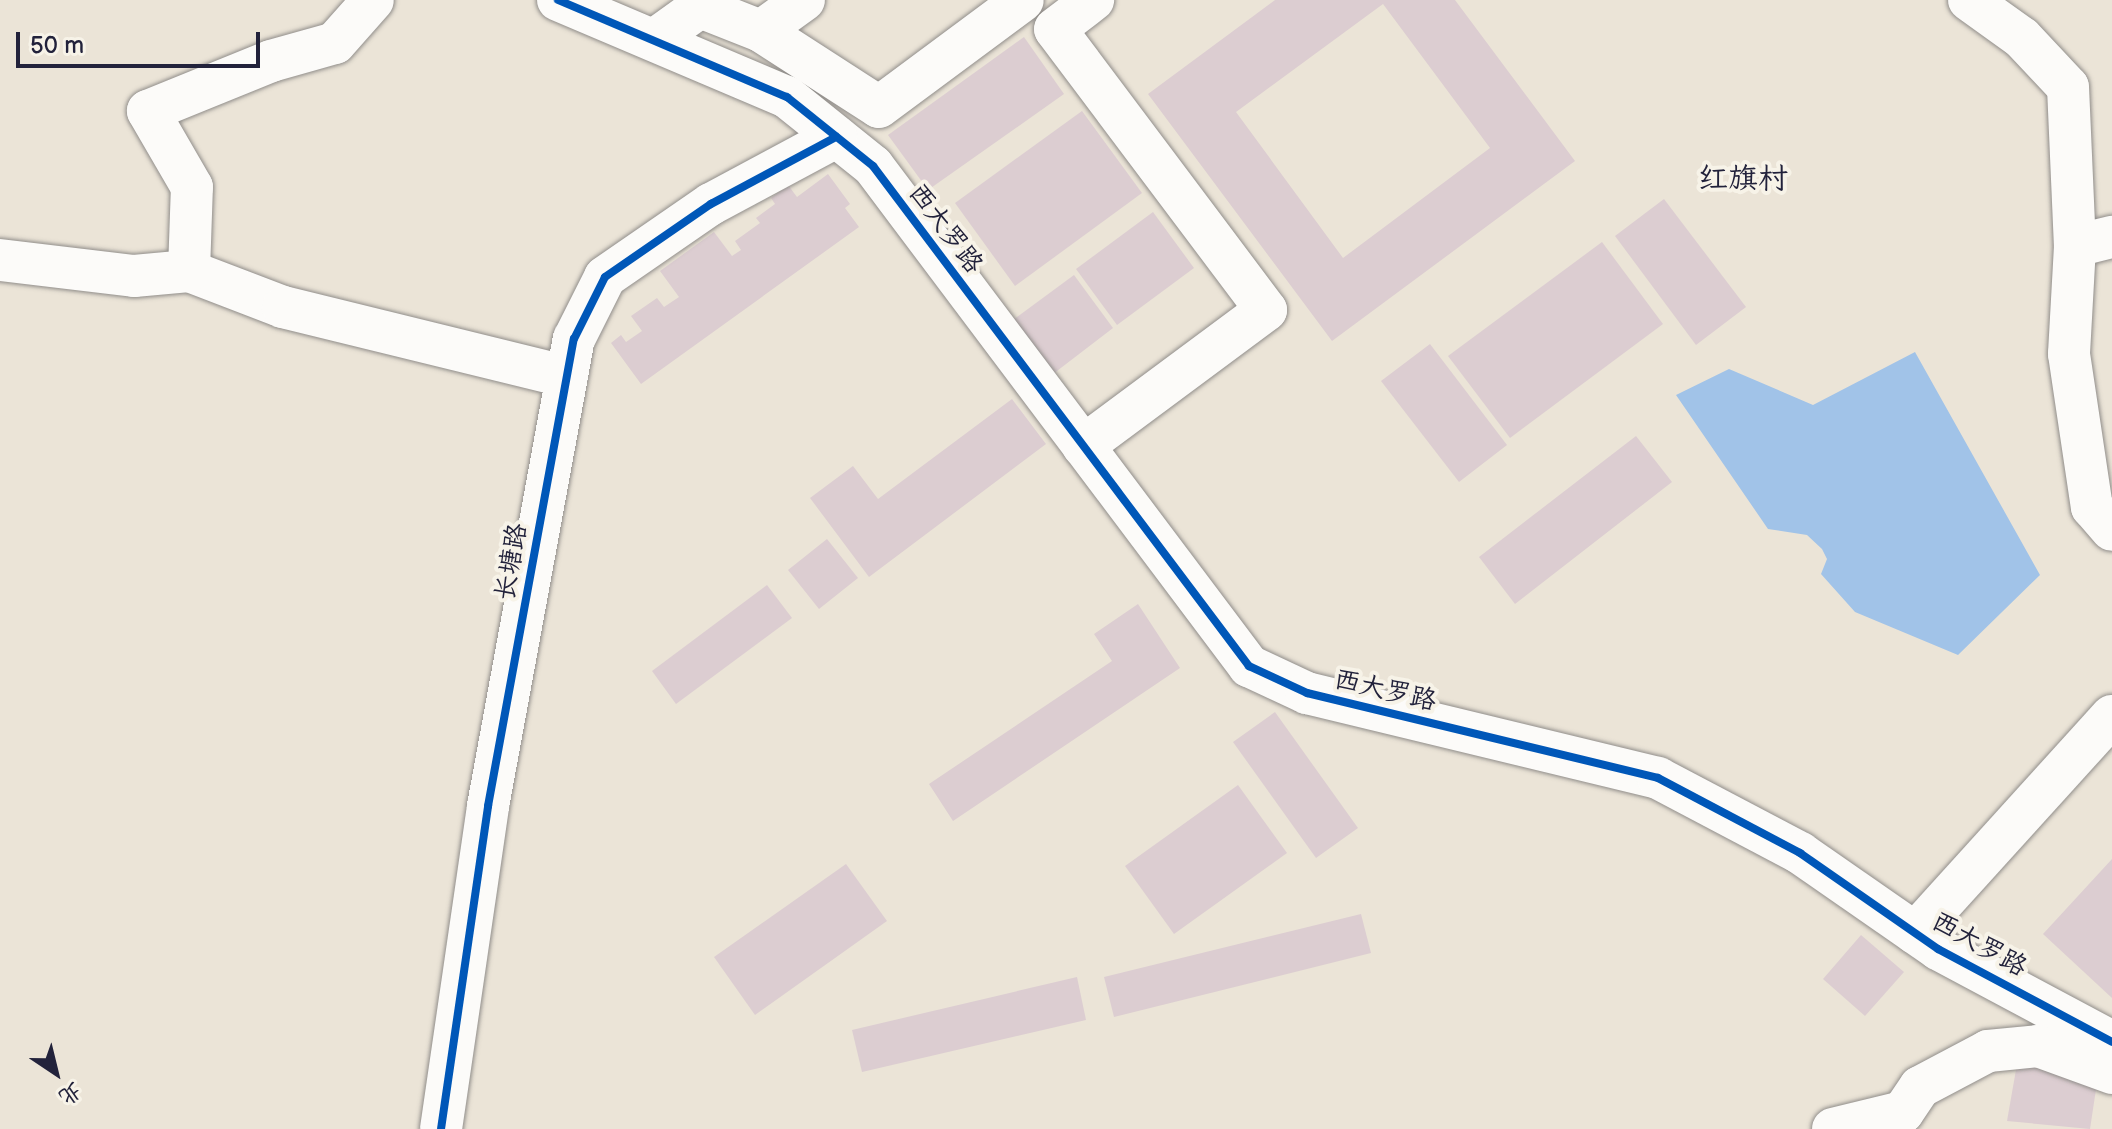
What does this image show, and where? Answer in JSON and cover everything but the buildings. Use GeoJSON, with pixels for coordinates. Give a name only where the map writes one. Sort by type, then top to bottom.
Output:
{"type":"FeatureCollection","features":[{"type":"Feature","properties":{"kind":"street"},"geometry":{"type":"LineString","coordinates":[[189,271],[192,187],[148,111],[271,61],[335,43],[373,0]]}},
{"type":"Feature","properties":{"kind":"street","name":"西大罗路"},"geometry":{"type":"LineString","coordinates":[[558,0],[787,97],[873,166],[1249,666],[1307,693],[1658,778],[1800,853],[1915,933],[2112,1042]]}},
{"type":"Feature","properties":{"kind":"street"},"geometry":{"type":"LineString","coordinates":[[761,31],[804,0]]}},
{"type":"Feature","properties":{"kind":"street"},"geometry":{"type":"LineString","coordinates":[[654,40],[700,7],[761,31],[879,107],[1023,0]]}},
{"type":"Feature","properties":{"kind":"street"},"geometry":{"type":"LineString","coordinates":[[1083,446],[1266,310],[1045,14],[1093,0]]}},
{"type":"Feature","properties":{"kind":"street"},"geometry":{"type":"LineString","coordinates":[[1969,0],[2022,38],[2068,87],[2093,242],[2069,354],[2092,507],[2112,530]]}},
{"type":"Feature","properties":{"kind":"street","name":"长塘路"},"geometry":{"type":"LineString","coordinates":[[441,1129],[486,821],[574,339],[605,277],[711,204],[836,137]]}},
{"type":"Feature","properties":{"kind":"street"},"geometry":{"type":"LineString","coordinates":[[0,260],[134,276],[189,271],[283,307],[567,377]]}},
{"type":"Feature","properties":{"kind":"street"},"geometry":{"type":"LineString","coordinates":[[1915,933],[2112,716]]}},
{"type":"Feature","properties":{"kind":"street"},"geometry":{"type":"LineString","coordinates":[[1833,1129],[1915,1120],[1920,1087],[1988,1051],[2038,1046],[2112,1073]]}},
{"type":"Feature","properties":{"kind":"water"},"geometry":{"type":"Polygon","coordinates":[[[1915,352],[2040,575],[1958,655],[1855,612],[1821,574],[1827,559],[1822,549],[1807,535],[1768,529],[1676,395],[1729,369],[1813,405],[1915,352]]]}},
{"type":"Feature","properties":{"kind":"cycle path"},"geometry":{"type":"LineString","coordinates":[[558,0],[787,97],[873,166],[1249,666],[1307,693],[1658,778],[1800,853],[1938,949],[2112,1042]]}},
{"type":"Feature","properties":{"kind":"cycle path"},"geometry":{"type":"LineString","coordinates":[[441,1129],[488,806],[574,339],[605,277],[711,204],[836,137]]}},
{"type":"Feature","properties":{"kind":"district","name":"红旗村"},"geometry":{"type":"Point","coordinates":[1743,179]}}]}
